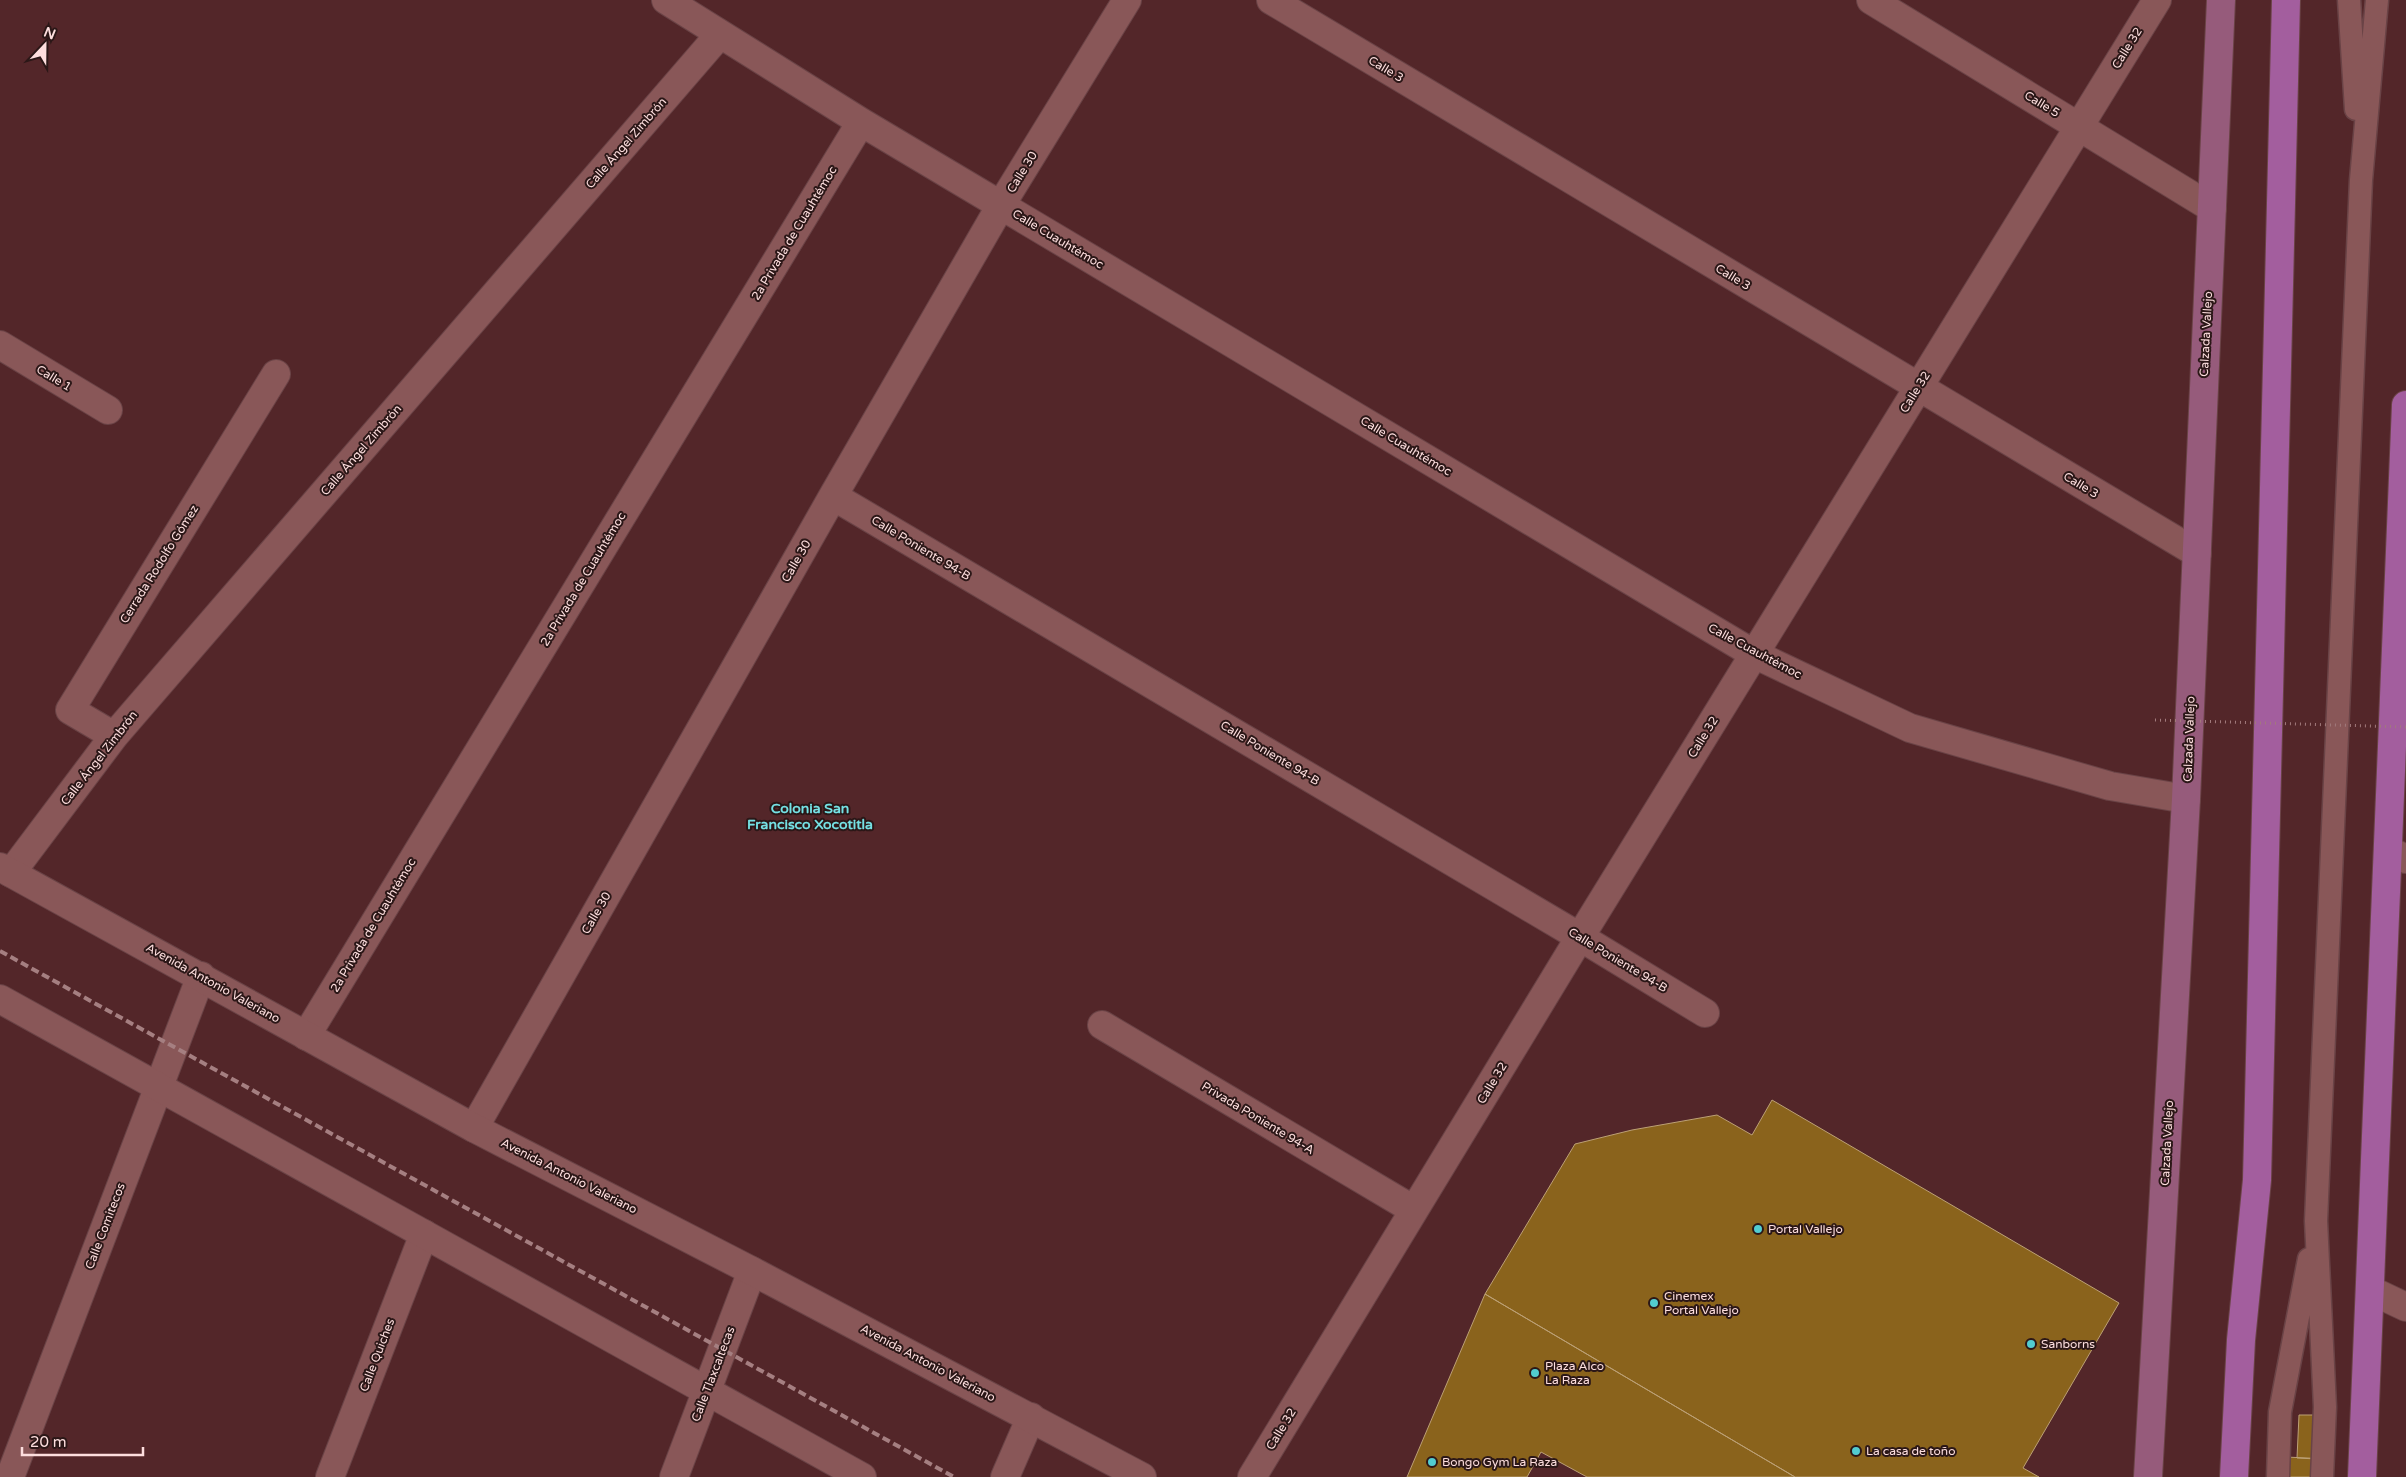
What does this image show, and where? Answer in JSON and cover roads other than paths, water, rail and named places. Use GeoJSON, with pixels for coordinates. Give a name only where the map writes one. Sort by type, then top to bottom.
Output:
{"type":"FeatureCollection","features":[{"type":"Feature","properties":{"kind":"main road","name":"Calzada Vallejo"},"geometry":{"type":"LineString","coordinates":[[2148,1477],[2186,799],[2221,0]]}},
{"type":"Feature","properties":{"kind":"main road"},"geometry":{"type":"LineString","coordinates":[[2234,1477],[2241,1340],[2257,1180],[2286,0]]}},
{"type":"Feature","properties":{"kind":"main road"},"geometry":{"type":"LineString","coordinates":[[2362,1477],[2370,1290],[2397,854],[2406,405]]}},
{"type":"Feature","properties":{"kind":"street","name":"Calle Cuauhtémoc"},"geometry":{"type":"LineString","coordinates":[[666,0],[861,122],[1754,654],[1910,728],[2110,786],[2186,799]]}},
{"type":"Feature","properties":{"kind":"street","name":"Calle 30"},"geometry":{"type":"LineString","coordinates":[[474,1128],[833,496],[1002,205],[1127,0]]}},
{"type":"Feature","properties":{"kind":"street","name":"Calle 3"},"geometry":{"type":"LineString","coordinates":[[1270,0],[2197,553]]}},
{"type":"Feature","properties":{"kind":"street","name":"Calle 5"},"geometry":{"type":"LineString","coordinates":[[1872,0],[2212,208]]}},
{"type":"Feature","properties":{"kind":"street","name":"Calle 32"},"geometry":{"type":"LineString","coordinates":[[1252,1477],[1580,936],[2157,0]]}},
{"type":"Feature","properties":{"kind":"street","name":"Calle Ángel Zimbrón"},"geometry":{"type":"LineString","coordinates":[[6,870],[114,736],[720,34]]}},
{"type":"Feature","properties":{"kind":"street","name":"2a Privada de Cuauhtémoc"},"geometry":{"type":"LineString","coordinates":[[306,1036],[861,122]]}},
{"type":"Feature","properties":{"kind":"street","name":"Calle 1"},"geometry":{"type":"LineString","coordinates":[[0,345],[108,410]]}},
{"type":"Feature","properties":{"kind":"street","name":"Cerrada Rodolfo Gómez"},"geometry":{"type":"LineString","coordinates":[[114,736],[70,710],[276,374]]}},
{"type":"Feature","properties":{"kind":"street","name":"Calle Poniente 94-B"},"geometry":{"type":"LineString","coordinates":[[833,496],[1580,936],[1705,1013]]}},
{"type":"Feature","properties":{"kind":"street","name":"Avenida Antonio Valeriano"},"geometry":{"type":"LineString","coordinates":[[6,870],[474,1128],[752,1271],[1142,1477]]}},
{"type":"Feature","properties":{"kind":"street","name":"Calle Comitecos"},"geometry":{"type":"LineString","coordinates":[[10,1477],[201,976]]}},
{"type":"Feature","properties":{"kind":"street"},"geometry":{"type":"LineString","coordinates":[[0,999],[862,1477]]}},
{"type":"Feature","properties":{"kind":"street","name":"Privada Poniente 94-A"},"geometry":{"type":"LineString","coordinates":[[1102,1025],[1414,1210]]}},
{"type":"Feature","properties":{"kind":"street","name":"Calle Quiches"},"geometry":{"type":"LineString","coordinates":[[330,1477],[424,1234]]}},
{"type":"Feature","properties":{"kind":"street","name":"Calle Tlaxcaltecas"},"geometry":{"type":"LineString","coordinates":[[674,1477],[752,1271]]}},
{"type":"Feature","properties":{"kind":"street"},"geometry":{"type":"LineString","coordinates":[[2370,1290],[2406,1307]]}},
{"type":"Feature","properties":{"kind":"street"},"geometry":{"type":"LineString","coordinates":[[1005,1477],[1031,1417]]}},
{"type":"Feature","properties":{"kind":"lane"},"geometry":{"type":"LineString","coordinates":[[2348,0],[2361,180]]}},
{"type":"Feature","properties":{"kind":"lane"},"geometry":{"type":"LineString","coordinates":[[2322,1477],[2325,1407],[2316,1221],[2361,180],[2377,0]]}},
{"type":"Feature","properties":{"kind":"lane"},"geometry":{"type":"LineString","coordinates":[[2278,1477],[2280,1412],[2316,1221]]}},
{"type":"Feature","properties":{"kind":"railway"},"geometry":{"type":"LineString","coordinates":[[0,951],[954,1477]]}},
{"type":"Feature","properties":{"kind":"place","name":"Portal Vallejo"},"geometry":{"type":"Point","coordinates":[1758,1229]}},
{"type":"Feature","properties":{"kind":"place","name":"Cinemex Portal Vallejo"},"geometry":{"type":"Point","coordinates":[1654,1303]}},
{"type":"Feature","properties":{"kind":"place","name":"Sanborns"},"geometry":{"type":"Point","coordinates":[2031,1344]}},
{"type":"Feature","properties":{"kind":"place","name":"Plaza Alco La Raza"},"geometry":{"type":"Point","coordinates":[1535,1373]}},
{"type":"Feature","properties":{"kind":"place","name":"La casa de toño"},"geometry":{"type":"Point","coordinates":[1856,1451]}},
{"type":"Feature","properties":{"kind":"place","name":"Bongo Gym La Raza"},"geometry":{"type":"Point","coordinates":[1432,1462]}},
{"type":"Feature","properties":{"kind":"district","name":"Colonia San Francisco Xocotitla"},"geometry":{"type":"Point","coordinates":[810,816]}}]}
